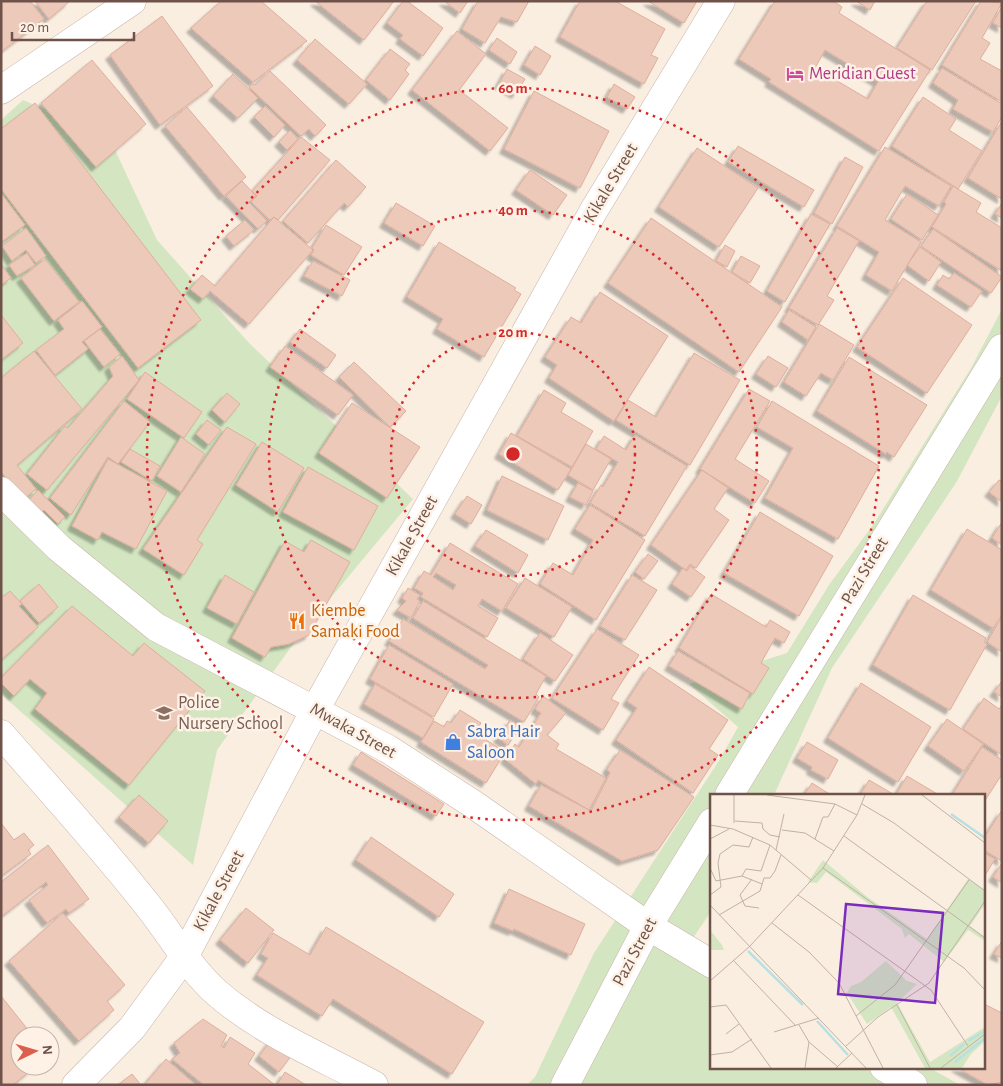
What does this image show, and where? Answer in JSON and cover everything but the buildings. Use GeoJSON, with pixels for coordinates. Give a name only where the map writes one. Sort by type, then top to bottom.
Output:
{"type":"FeatureCollection","features":[{"type":"Feature","properties":{"kind":"street"},"geometry":{"type":"LineString","coordinates":[[1,90],[132,1]]}},
{"type":"Feature","properties":{"kind":"street","name":"Kikale Street"},"geometry":{"type":"LineString","coordinates":[[76,1085],[132,1028],[184,957],[315,710],[594,210],[721,1]]}},
{"type":"Feature","properties":{"kind":"street","name":"Pazi Street"},"geometry":{"type":"LineString","coordinates":[[730,794],[1002,348]]}},
{"type":"Feature","properties":{"kind":"street","name":"Mwaka Street"},"geometry":{"type":"LineString","coordinates":[[1,491],[59,548],[156,626],[388,749],[473,804],[648,926],[710,963]]}},
{"type":"Feature","properties":{"kind":"street"},"geometry":{"type":"LineString","coordinates":[[1,734],[150,908],[184,957],[217,992],[258,1024],[374,1085]]}},
{"type":"Feature","properties":{"kind":"street","name":"Pazi Street"},"geometry":{"type":"LineString","coordinates":[[565,1085],[648,926],[710,825]]}},
{"type":"Feature","properties":{"kind":"street"},"geometry":{"type":"LineString","coordinates":[[886,1068],[913,1085]]}},
{"type":"Feature","properties":{"kind":"green space"},"geometry":{"type":"Polygon","coordinates":[[[23,100],[109,137],[157,240],[249,343],[413,499],[299,636],[217,750],[193,865],[1,694],[1,120],[23,100]]]}},
{"type":"Feature","properties":{"kind":"green space"},"geometry":{"type":"Polygon","coordinates":[[[1002,309],[1002,396],[956,483],[832,668],[774,794],[710,794],[710,913],[693,938],[710,948],[710,1068],[930,1068],[960,1085],[527,1085],[535,1077],[594,953],[720,759],[738,727],[689,684],[787,653],[829,585],[875,522],[971,368],[1002,309]]]}},
{"type":"Feature","properties":{"kind":"place","name":"Meridian Guest"},"geometry":{"type":"Point","coordinates":[795,74]}},
{"type":"Feature","properties":{"kind":"place","name":"Kiembe Samaki Food"},"geometry":{"type":"Point","coordinates":[297,621]}},
{"type":"Feature","properties":{"kind":"place","name":"Police Nursery School"},"geometry":{"type":"Point","coordinates":[164,713]}},
{"type":"Feature","properties":{"kind":"place","name":"Sabra Hair Saloon"},"geometry":{"type":"Point","coordinates":[453,742]}}]}
